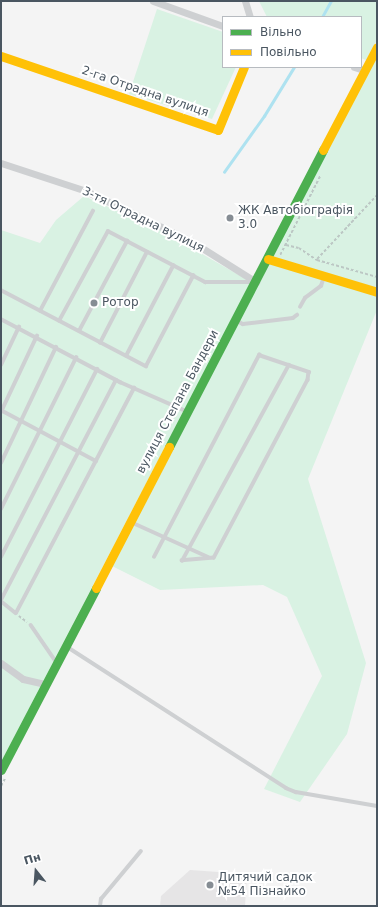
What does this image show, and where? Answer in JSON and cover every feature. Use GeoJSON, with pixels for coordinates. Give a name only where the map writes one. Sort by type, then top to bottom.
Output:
{"type":"FeatureCollection","features":[{"type":"Feature","properties":{"kind":"main road","name":"вулиця Степана Бандери"},"geometry":{"type":"LineString","coordinates":[[1,770],[64,645],[186,411],[256,282],[377,47]]}},
{"type":"Feature","properties":{"kind":"main road","name":"2-га Отрадна вулиця"},"geometry":{"type":"LineString","coordinates":[[1,56],[218,130],[244,68]]}},
{"type":"Feature","properties":{"kind":"main road"},"geometry":{"type":"LineString","coordinates":[[268,259],[377,292]]}},
{"type":"Feature","properties":{"kind":"street"},"geometry":{"type":"LineString","coordinates":[[153,1],[222,26]]}},
{"type":"Feature","properties":{"kind":"street"},"geometry":{"type":"LineString","coordinates":[[245,1],[250,16]]}},
{"type":"Feature","properties":{"kind":"street"},"geometry":{"type":"LineString","coordinates":[[357,68],[364,70]]}},
{"type":"Feature","properties":{"kind":"street","name":"3-тя Отрадна вулиця"},"geometry":{"type":"LineString","coordinates":[[1,164],[86,191],[190,241],[256,282]]}},
{"type":"Feature","properties":{"kind":"street"},"geometry":{"type":"LineString","coordinates":[[1,663],[22,678],[44,684]]}},
{"type":"Feature","properties":{"kind":"lane"},"geometry":{"type":"LineString","coordinates":[[40,311],[93,211]]}},
{"type":"Feature","properties":{"kind":"lane"},"geometry":{"type":"LineString","coordinates":[[59,321],[108,231],[205,282],[256,282]]}},
{"type":"Feature","properties":{"kind":"lane"},"geometry":{"type":"LineString","coordinates":[[79,331],[127,241]]}},
{"type":"Feature","properties":{"kind":"lane"},"geometry":{"type":"LineString","coordinates":[[100,342],[147,252]]}},
{"type":"Feature","properties":{"kind":"lane"},"geometry":{"type":"LineString","coordinates":[[126,356],[173,266]]}},
{"type":"Feature","properties":{"kind":"lane"},"geometry":{"type":"LineString","coordinates":[[1,290],[146,366],[193,276]]}},
{"type":"Feature","properties":{"kind":"lane"},"geometry":{"type":"LineString","coordinates":[[300,307],[305,298],[320,286],[324,276]]}},
{"type":"Feature","properties":{"kind":"lane"},"geometry":{"type":"LineString","coordinates":[[235,320],[243,324],[293,318],[297,315]]}},
{"type":"Feature","properties":{"kind":"lane"},"geometry":{"type":"LineString","coordinates":[[1,319],[56,346],[116,380],[186,411]]}},
{"type":"Feature","properties":{"kind":"lane"},"geometry":{"type":"LineString","coordinates":[[1,364],[19,327]]}},
{"type":"Feature","properties":{"kind":"lane"},"geometry":{"type":"LineString","coordinates":[[37,336],[1,411],[96,461]]}},
{"type":"Feature","properties":{"kind":"lane"},"geometry":{"type":"LineString","coordinates":[[1,463],[56,346]]}},
{"type":"Feature","properties":{"kind":"lane"},"geometry":{"type":"LineString","coordinates":[[154,557],[259,355],[309,372],[308,380],[214,558]]}},
{"type":"Feature","properties":{"kind":"lane"},"geometry":{"type":"LineString","coordinates":[[1,509],[76,358]]}},
{"type":"Feature","properties":{"kind":"lane"},"geometry":{"type":"LineString","coordinates":[[214,558],[182,561],[190,551],[289,365]]}},
{"type":"Feature","properties":{"kind":"lane"},"geometry":{"type":"LineString","coordinates":[[1,556],[97,369]]}},
{"type":"Feature","properties":{"kind":"lane"},"geometry":{"type":"LineString","coordinates":[[116,380],[1,600],[16,614],[134,388]]}},
{"type":"Feature","properties":{"kind":"lane"},"geometry":{"type":"LineString","coordinates":[[129,521],[190,551],[214,558]]}},
{"type":"Feature","properties":{"kind":"lane"},"geometry":{"type":"LineString","coordinates":[[31,625],[56,661]]}},
{"type":"Feature","properties":{"kind":"lane"},"geometry":{"type":"LineString","coordinates":[[64,645],[286,788],[296,792],[377,806]]}},
{"type":"Feature","properties":{"kind":"lane"},"geometry":{"type":"LineString","coordinates":[[100,906],[101,899],[141,852]]}},
{"type":"Feature","properties":{"kind":"path"},"geometry":{"type":"LineString","coordinates":[[317,260],[377,195]]}},
{"type":"Feature","properties":{"kind":"path"},"geometry":{"type":"LineString","coordinates":[[286,245],[300,248],[317,260],[377,277]]}},
{"type":"Feature","properties":{"kind":"path"},"geometry":{"type":"LineString","coordinates":[[16,614],[31,625]]}},
{"type":"Feature","properties":{"kind":"shaded area","name":"Дитячий садок №54 Пізнайко"},"geometry":{"type":"Polygon","coordinates":[[[190,870],[247,874],[245,906],[160,906],[161,896],[190,870]]]}},
{"type":"Feature","properties":{"kind":"green space"},"geometry":{"type":"Polygon","coordinates":[[[259,1],[377,1],[377,40],[366,60],[362,58],[362,16],[266,16],[259,1]]]}},
{"type":"Feature","properties":{"kind":"green space"},"geometry":{"type":"Polygon","coordinates":[[[157,9],[222,32],[222,68],[236,68],[212,119],[129,94],[157,9]]]}},
{"type":"Feature","properties":{"kind":"green space"},"geometry":{"type":"Polygon","coordinates":[[[377,54],[377,288],[273,257],[377,54]]]}},
{"type":"Feature","properties":{"kind":"green space"},"geometry":{"type":"Polygon","coordinates":[[[84,196],[162,231],[251,282],[1,762],[1,230],[40,243],[56,220],[84,196]]]}},
{"type":"Feature","properties":{"kind":"green space"},"geometry":{"type":"Polygon","coordinates":[[[270,263],[377,295],[377,310],[308,479],[366,663],[347,734],[300,802],[264,789],[322,676],[287,597],[263,585],[160,590],[108,564],[270,263]]]}},
{"type":"Feature","properties":{"kind":"waterway"},"geometry":{"type":"LineString","coordinates":[[323,16],[331,1]]}},
{"type":"Feature","properties":{"kind":"waterway"},"geometry":{"type":"LineString","coordinates":[[224,172],[264,116],[293,68]]}},
{"type":"Feature","properties":{"kind":"traffic: fast"},"geometry":{"type":"LineString","coordinates":[[169,447],[323,150]]}},
{"type":"Feature","properties":{"kind":"traffic: fast"},"geometry":{"type":"LineString","coordinates":[[1,770],[96,588]]}},
{"type":"Feature","properties":{"kind":"traffic: slow"},"geometry":{"type":"LineString","coordinates":[[323,150],[377,47]]}},
{"type":"Feature","properties":{"kind":"traffic: slow"},"geometry":{"type":"LineString","coordinates":[[1,56],[218,130],[244,68]]}},
{"type":"Feature","properties":{"kind":"traffic: slow"},"geometry":{"type":"LineString","coordinates":[[268,259],[377,292]]}},
{"type":"Feature","properties":{"kind":"traffic: slow"},"geometry":{"type":"LineString","coordinates":[[96,588],[169,447]]}},
{"type":"Feature","properties":{"kind":"place","name":"ЖК Автобіографія 3.0"},"geometry":{"type":"Point","coordinates":[230,218]}},
{"type":"Feature","properties":{"kind":"place","name":"Ротор"},"geometry":{"type":"Point","coordinates":[94,303]}},
{"type":"Feature","properties":{"kind":"place","name":"Дитячий садок №54 Пізнайко"},"geometry":{"type":"Point","coordinates":[210,885]}}]}
